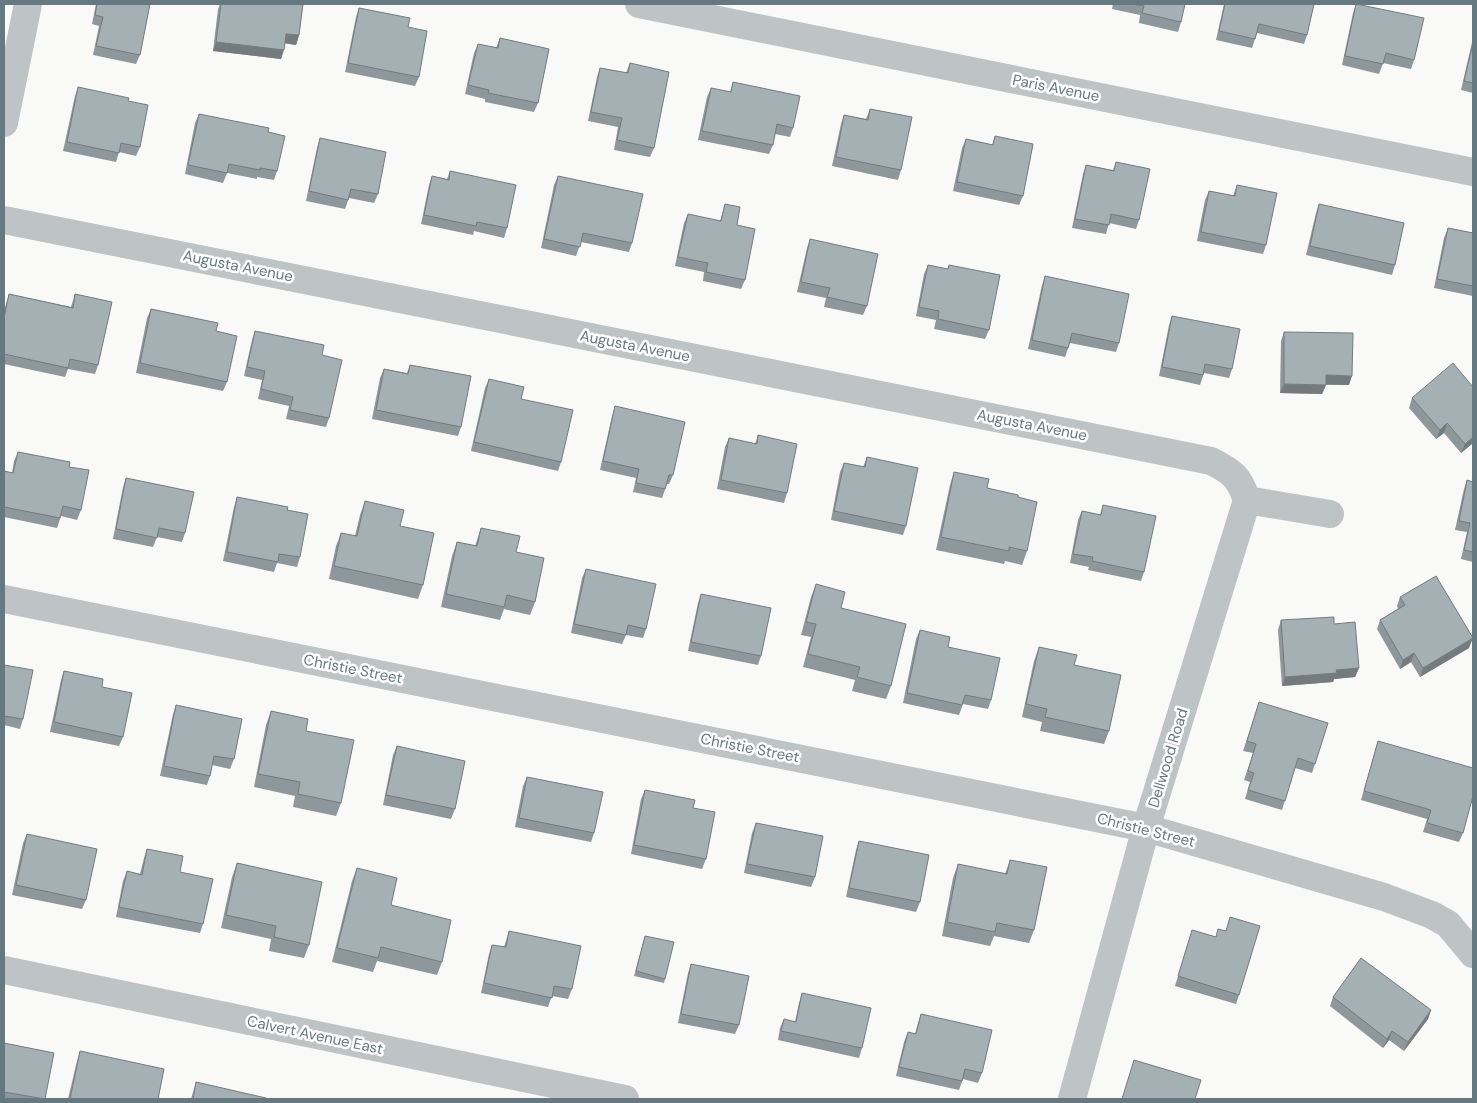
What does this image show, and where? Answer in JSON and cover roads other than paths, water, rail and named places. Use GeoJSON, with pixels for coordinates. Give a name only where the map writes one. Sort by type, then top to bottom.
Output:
{"type":"FeatureCollection","features":[{"type":"Feature","properties":{"kind":"street"},"geometry":{"type":"LineString","coordinates":[[4,123],[28,4]]}},
{"type":"Feature","properties":{"kind":"street","name":"Paris Avenue"},"geometry":{"type":"LineString","coordinates":[[639,4],[1473,172]]}},
{"type":"Feature","properties":{"kind":"street","name":"Augusta Avenue"},"geometry":{"type":"LineString","coordinates":[[4,220],[1211,462],[1229,470],[1241,484],[1247,500]]}},
{"type":"Feature","properties":{"kind":"street"},"geometry":{"type":"LineString","coordinates":[[1247,500],[1330,514]]}},
{"type":"Feature","properties":{"kind":"street","name":"Dellwood Road"},"geometry":{"type":"LineString","coordinates":[[1072,1099],[1146,828],[1247,500]]}},
{"type":"Feature","properties":{"kind":"street","name":"Christie Street"},"geometry":{"type":"LineString","coordinates":[[4,599],[1146,828],[1384,898],[1432,915],[1448,924],[1473,954]]}},
{"type":"Feature","properties":{"kind":"street","name":"Calvert Avenue East"},"geometry":{"type":"LineString","coordinates":[[4,970],[625,1099]]}}]}
